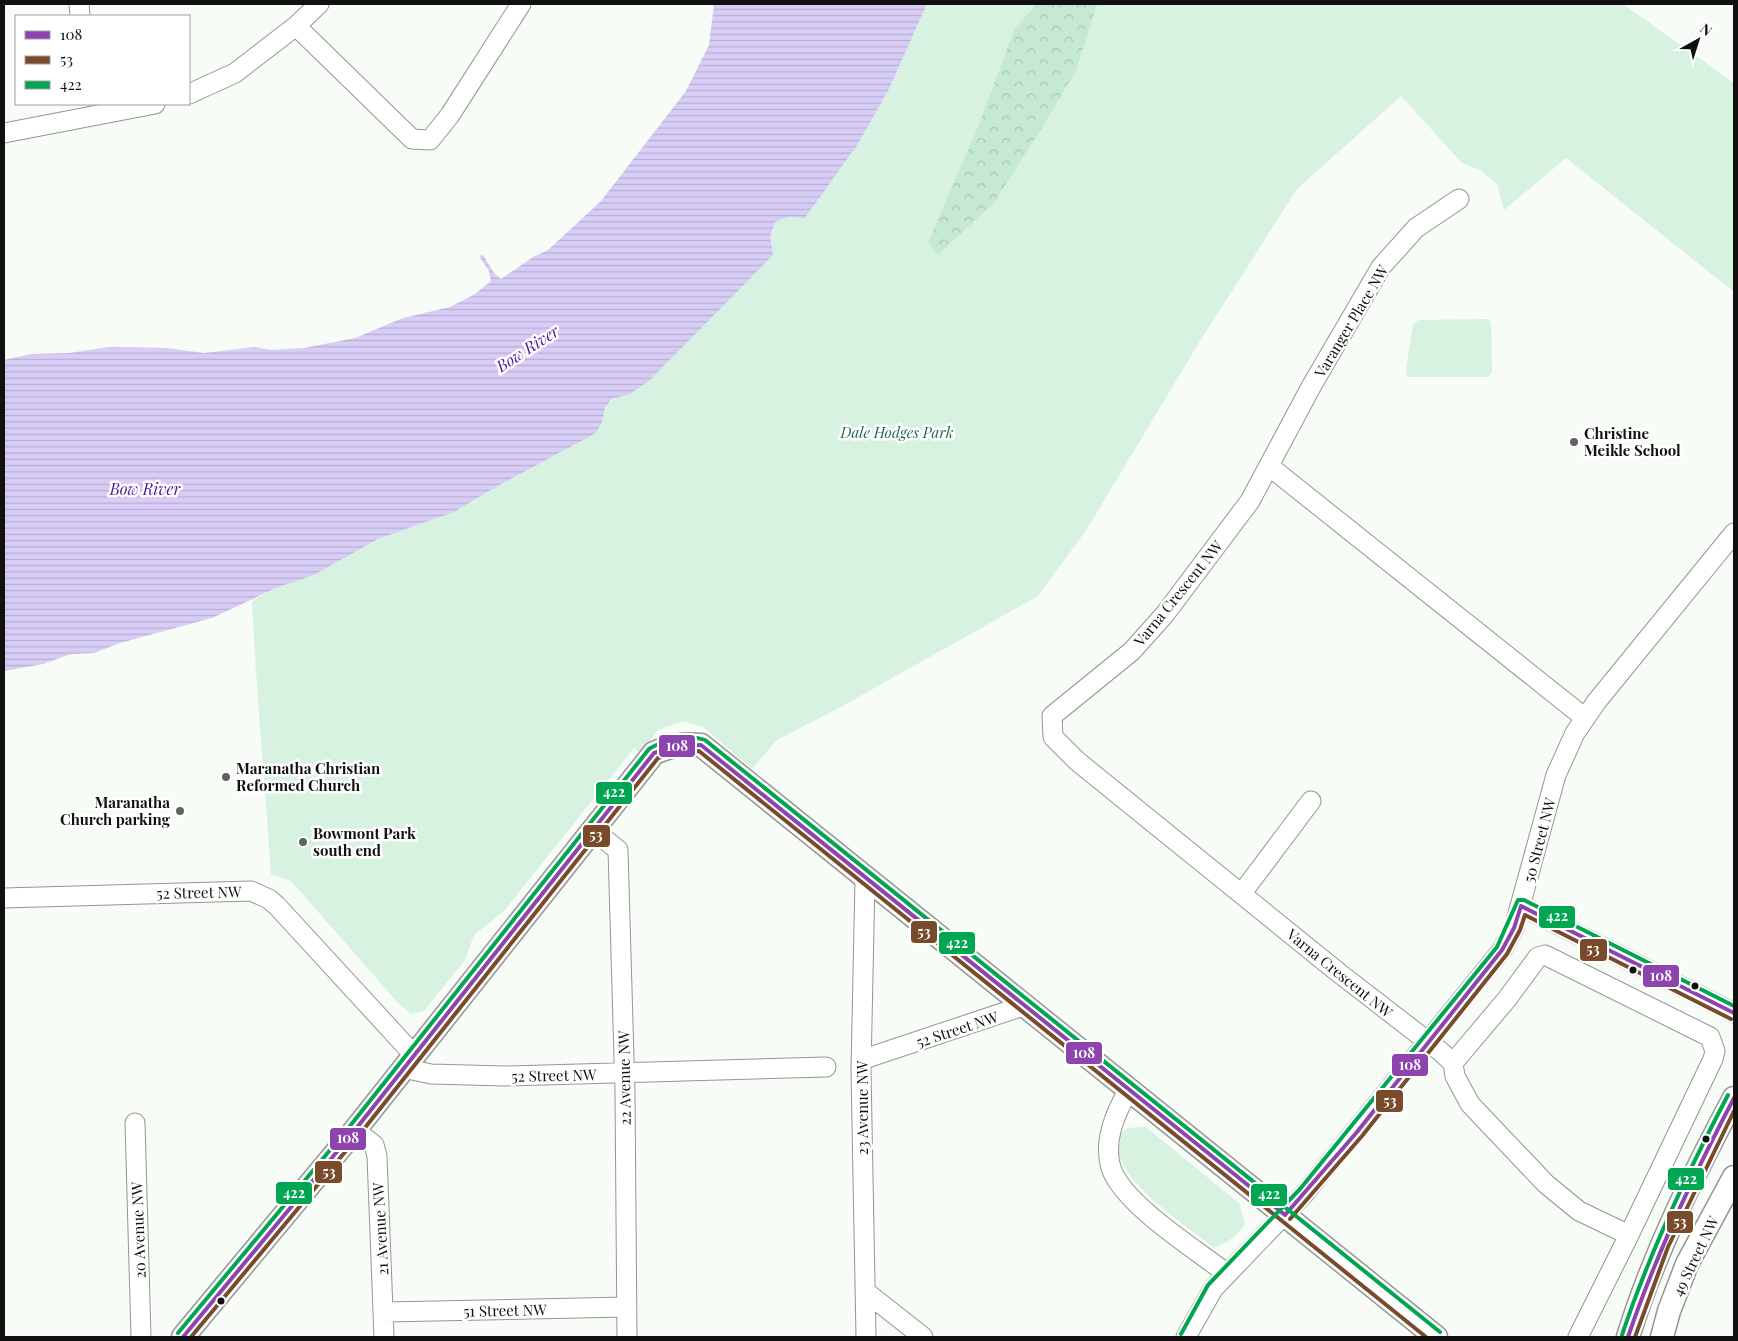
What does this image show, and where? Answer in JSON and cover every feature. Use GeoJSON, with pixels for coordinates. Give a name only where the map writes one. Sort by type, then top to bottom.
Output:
{"type":"FeatureCollection","features":[{"type":"Feature","properties":{"kind":"street"},"geometry":{"type":"LineString","coordinates":[[190,94],[235,73],[296,26],[319,4]]}},
{"type":"Feature","properties":{"kind":"street"},"geometry":{"type":"LineString","coordinates":[[296,26],[412,139],[430,140],[450,115],[522,4]]}},
{"type":"Feature","properties":{"kind":"street"},"geometry":{"type":"LineString","coordinates":[[4,133],[94,110],[145,105]]}},
{"type":"Feature","properties":{"kind":"street","name":"Varanger Place NW"},"geometry":{"type":"LineString","coordinates":[[1269,466],[1344,329],[1381,267],[1416,228],[1459,199]]}},
{"type":"Feature","properties":{"kind":"street"},"geometry":{"type":"LineString","coordinates":[[1269,466],[1585,718]]}},
{"type":"Feature","properties":{"kind":"street","name":"Varna Crescent NW"},"geometry":{"type":"LineString","coordinates":[[1269,466],[1250,501],[1165,614],[1132,651],[1052,716],[1053,737],[1077,761],[1453,1064]]}},
{"type":"Feature","properties":{"kind":"street","name":"50 Street NW"},"geometry":{"type":"LineString","coordinates":[[1186,1337],[1208,1297],[1226,1273],[1284,1215],[1357,1132],[1502,950],[1514,928],[1521,906],[1556,775],[1575,733],[1585,718],[1734,533]]}},
{"type":"Feature","properties":{"kind":"street"},"geometry":{"type":"LineString","coordinates":[[183,1337],[355,1130],[654,753],[672,745],[701,745],[1128,1091],[1436,1337]]}},
{"type":"Feature","properties":{"kind":"street"},"geometry":{"type":"LineString","coordinates":[[1242,893],[1311,801]]}},
{"type":"Feature","properties":{"kind":"street","name":"22 Avenue NW"},"geometry":{"type":"LineString","coordinates":[[594,830],[618,850],[624,1074],[627,1337]]}},
{"type":"Feature","properties":{"kind":"street","name":"23 Avenue NW"},"geometry":{"type":"LineString","coordinates":[[865,879],[861,1060],[866,1337]]}},
{"type":"Feature","properties":{"kind":"street","name":"52 Street NW"},"geometry":{"type":"LineString","coordinates":[[4,898],[251,892],[269,899],[277,906],[408,1062],[431,1074],[504,1076],[624,1074],[826,1067]]}},
{"type":"Feature","properties":{"kind":"street"},"geometry":{"type":"LineString","coordinates":[[1521,906],[1734,1013]]}},
{"type":"Feature","properties":{"kind":"street"},"geometry":{"type":"LineString","coordinates":[[1578,1337],[1629,1235],[1713,1059],[1715,1050],[1710,1037],[1545,955],[1538,957],[1507,999],[1453,1064],[1455,1076],[1470,1104],[1546,1184],[1579,1211],[1629,1235]]}},
{"type":"Feature","properties":{"kind":"street","name":"52 Street NW"},"geometry":{"type":"LineString","coordinates":[[861,1060],[1023,1006]]}},
{"type":"Feature","properties":{"kind":"street"},"geometry":{"type":"LineString","coordinates":[[1128,1091],[1113,1120],[1109,1140],[1111,1167],[1122,1190],[1144,1210],[1226,1273]]}},
{"type":"Feature","properties":{"kind":"street"},"geometry":{"type":"LineString","coordinates":[[1628,1337],[1647,1280],[1692,1176],[1734,1098]]}},
{"type":"Feature","properties":{"kind":"street","name":"20 Avenue NW"},"geometry":{"type":"LineString","coordinates":[[135,1123],[141,1337]]}},
{"type":"Feature","properties":{"kind":"street","name":"21 Avenue NW"},"geometry":{"type":"LineString","coordinates":[[355,1130],[374,1145],[377,1156],[384,1337]]}},
{"type":"Feature","properties":{"kind":"street","name":"49 Street NW"},"geometry":{"type":"LineString","coordinates":[[1662,1337],[1669,1311],[1687,1264],[1734,1177]]}},
{"type":"Feature","properties":{"kind":"street"},"geometry":{"type":"LineString","coordinates":[[866,1292],[923,1337]]}},
{"type":"Feature","properties":{"kind":"street","name":"51 Street NW"},"geometry":{"type":"LineString","coordinates":[[384,1312],[626,1307]]}},
{"type":"Feature","properties":{"kind":"green space","name":"Dale Hodges Park"},"geometry":{"type":"Polygon","coordinates":[[[927,4],[1623,4],[1734,83],[1734,292],[1566,158],[1504,210],[1497,184],[1480,170],[1462,163],[1401,96],[1297,189],[1200,341],[1087,529],[1038,596],[839,708],[777,740],[752,769],[703,727],[683,721],[658,730],[640,753],[634,748],[504,911],[474,935],[465,960],[424,1011],[411,1014],[398,1003],[291,881],[271,874],[252,601],[276,588],[314,575],[378,539],[454,512],[602,422],[605,410],[610,402],[618,397],[630,394],[770,237],[775,222],[788,217],[805,218],[858,144],[889,89],[927,4]]]}},
{"type":"Feature","properties":{"kind":"green space"},"geometry":{"type":"Polygon","coordinates":[[[1037,4],[1097,4],[1076,71],[994,203],[938,255],[928,243],[978,127],[1015,28],[1037,4]]]}},
{"type":"Feature","properties":{"kind":"green space"},"geometry":{"type":"Polygon","coordinates":[[[1488,319],[1491,322],[1492,372],[1488,377],[1407,377],[1406,369],[1413,324],[1419,320],[1488,319]]]}},
{"type":"Feature","properties":{"kind":"green space"},"geometry":{"type":"Polygon","coordinates":[[[1136,1127],[1146,1127],[1240,1204],[1245,1224],[1235,1236],[1214,1248],[1171,1215],[1140,1187],[1120,1158],[1117,1143],[1123,1131],[1136,1127]]]}},
{"type":"Feature","properties":{"kind":"water","name":"Bow River"},"geometry":{"type":"Polygon","coordinates":[[[714,4],[927,4],[889,89],[858,144],[805,218],[788,217],[775,222],[770,237],[773,255],[650,380],[630,394],[612,399],[605,408],[602,422],[596,433],[494,488],[454,512],[378,539],[314,575],[276,588],[212,618],[120,643],[94,653],[71,654],[43,664],[4,671],[4,360],[31,354],[69,353],[109,347],[167,348],[204,353],[255,347],[271,350],[304,348],[355,338],[403,318],[450,307],[475,294],[491,281],[489,271],[479,256],[483,255],[494,273],[501,279],[533,257],[548,250],[601,201],[686,91],[709,45],[714,4]]]}},
{"type":"Feature","properties":{"kind":"transit line","name":"422"},"geometry":{"type":"LineString","coordinates":[[178,1333],[350,1126],[649,749],[669,741],[684,738],[705,740],[1440,1332]]}},
{"type":"Feature","properties":{"kind":"transit line","name":"108"},"geometry":{"type":"LineString","coordinates":[[183,1337],[355,1130],[654,753],[677,746],[701,745],[1285,1215]]}},
{"type":"Feature","properties":{"kind":"transit line","name":"53"},"geometry":{"type":"LineString","coordinates":[[191,1337],[360,1134],[658,758],[678,752],[699,751],[1426,1337]]}},
{"type":"Feature","properties":{"kind":"transit line","name":"422"},"geometry":{"type":"LineString","coordinates":[[1181,1334],[1208,1285],[1300,1189],[1497,947],[1518,900],[1524,900],[1734,1006]]}},
{"type":"Feature","properties":{"kind":"transit line","name":"108"},"geometry":{"type":"LineString","coordinates":[[1521,906],[1734,1013]]}},
{"type":"Feature","properties":{"kind":"transit line","name":"108"},"geometry":{"type":"LineString","coordinates":[[1285,1215],[1357,1132],[1502,950],[1514,928],[1521,906]]}},
{"type":"Feature","properties":{"kind":"transit line","name":"53"},"geometry":{"type":"LineString","coordinates":[[1290,1219],[1362,1136],[1507,954],[1520,930],[1525,915],[1731,1019]]}},
{"type":"Feature","properties":{"kind":"transit line","name":"422"},"geometry":{"type":"LineString","coordinates":[[1622,1335],[1670,1213],[1728,1095]]}},
{"type":"Feature","properties":{"kind":"transit line","name":"108"},"geometry":{"type":"LineString","coordinates":[[1628,1337],[1676,1216],[1734,1098]]}},
{"type":"Feature","properties":{"kind":"transit line","name":"53"},"geometry":{"type":"LineString","coordinates":[[1635,1337],[1668,1247],[1734,1111]]}},
{"type":"Feature","properties":{"kind":"place","name":"Christine Meikle School"},"geometry":{"type":"Point","coordinates":[1574,442]}},
{"type":"Feature","properties":{"kind":"place","name":"Maranatha Christian Reformed Church"},"geometry":{"type":"Point","coordinates":[226,777]}},
{"type":"Feature","properties":{"kind":"place","name":"Maranatha Church parking"},"geometry":{"type":"Point","coordinates":[180,811]}},
{"type":"Feature","properties":{"kind":"place","name":"Bowmont Park south end"},"geometry":{"type":"Point","coordinates":[303,842]}}]}
